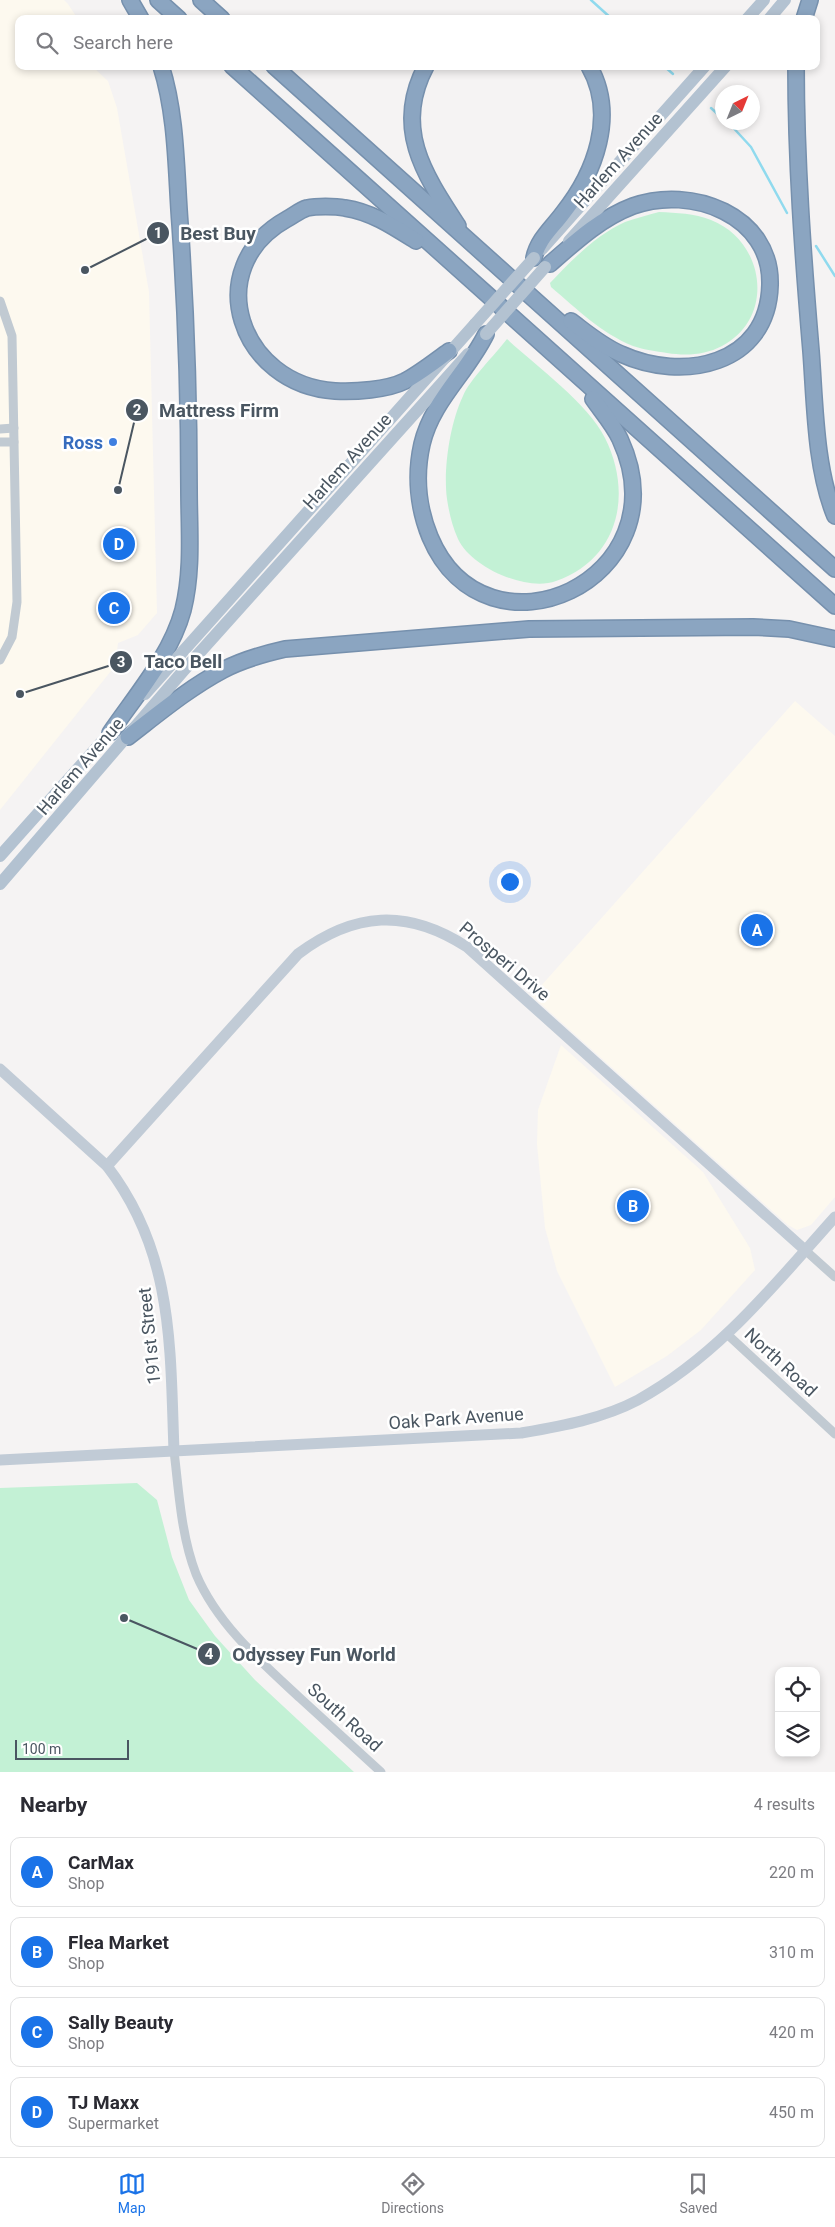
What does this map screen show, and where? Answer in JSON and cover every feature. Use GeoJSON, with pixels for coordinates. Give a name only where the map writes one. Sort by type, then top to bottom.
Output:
{"type":"FeatureCollection","features":[{"type":"Feature","properties":{"kind":"highway"},"geometry":{"type":"LineString","coordinates":[[130,0],[139,15]]}},
{"type":"Feature","properties":{"kind":"highway"},"geometry":{"type":"LineString","coordinates":[[158,0],[175,15]]}},
{"type":"Feature","properties":{"kind":"highway"},"geometry":{"type":"LineString","coordinates":[[201,0],[218,15]]}},
{"type":"Feature","properties":{"kind":"highway"},"geometry":{"type":"LineString","coordinates":[[805,15],[810,0]]}},
{"type":"Feature","properties":{"kind":"highway"},"geometry":{"type":"LineString","coordinates":[[110,733],[172,638],[182,612],[189,575],[189,414],[185,314],[173,135],[167,88],[162,70]]}},
{"type":"Feature","properties":{"kind":"highway"},"geometry":{"type":"LineString","coordinates":[[236,70],[835,606]]}},
{"type":"Feature","properties":{"kind":"highway"},"geometry":{"type":"LineString","coordinates":[[278,70],[470,244],[835,569]]}},
{"type":"Feature","properties":{"kind":"highway"},"geometry":{"type":"LineString","coordinates":[[424,70],[416,88],[412,108],[415,149],[428,180],[470,244]]}},
{"type":"Feature","properties":{"kind":"highway"},"geometry":{"type":"LineString","coordinates":[[538,303],[554,307],[593,338],[621,354],[648,363],[688,367],[714,363],[741,348],[762,321],[769,296],[770,279],[767,262],[761,247],[748,229],[739,220],[720,208],[690,200],[663,199],[623,210],[597,225],[543,263],[536,245],[578,193],[594,162],[602,113],[599,92],[591,70]]}},
{"type":"Feature","properties":{"kind":"highway"},"geometry":{"type":"LineString","coordinates":[[796,70],[800,204],[812,374],[822,463],[835,516]]}},
{"type":"Feature","properties":{"kind":"highway"},"geometry":{"type":"LineString","coordinates":[[449,351],[404,382],[357,392],[317,390],[291,381],[267,364],[257,352],[246,333],[242,320],[240,281],[244,262],[256,243],[272,227],[307,208],[344,208],[382,219],[454,265]]}},
{"type":"Feature","properties":{"kind":"highway"},"geometry":{"type":"LineString","coordinates":[[480,329],[475,356],[441,399],[434,413],[422,445],[418,483],[423,518],[438,553],[461,579],[497,598],[512,601],[542,601],[578,589],[610,561],[627,527],[632,493],[630,470],[624,448],[609,420],[572,371]]}},
{"type":"Feature","properties":{"kind":"highway"},"geometry":{"type":"LineString","coordinates":[[128,737],[202,682],[223,670],[285,649],[529,629],[762,628],[811,632],[835,639]]}},
{"type":"Feature","properties":{"kind":"main road"},"geometry":{"type":"LineString","coordinates":[[751,15],[764,0]]}},
{"type":"Feature","properties":{"kind":"main road"},"geometry":{"type":"LineString","coordinates":[[772,15],[785,0]]}},
{"type":"Feature","properties":{"kind":"main road","name":"Harlem Avenue"},"geometry":{"type":"LineString","coordinates":[[543,263],[702,70]]}},
{"type":"Feature","properties":{"kind":"main road","name":"Harlem Avenue"},"geometry":{"type":"LineString","coordinates":[[0,884],[480,329],[722,70]]}},
{"type":"Feature","properties":{"kind":"main road","name":"Harlem Avenue"},"geometry":{"type":"LineString","coordinates":[[0,856],[449,351],[480,329]]}},
{"type":"Feature","properties":{"kind":"street"},"geometry":{"type":"LineString","coordinates":[[0,301],[12,336],[17,602],[12,637],[0,660]]}},
{"type":"Feature","properties":{"kind":"street"},"geometry":{"type":"LineString","coordinates":[[0,429],[14,428]]}},
{"type":"Feature","properties":{"kind":"street"},"geometry":{"type":"LineString","coordinates":[[0,442],[14,442]]}},
{"type":"Feature","properties":{"kind":"street","name":"Prosperi Drive"},"geometry":{"type":"LineString","coordinates":[[107,1166],[298,954],[336,930],[358,923],[382,920],[404,921],[447,934],[467,947],[805,1250]]}},
{"type":"Feature","properties":{"kind":"street","name":"191st Street"},"geometry":{"type":"LineString","coordinates":[[0,1069],[107,1166],[119,1182],[142,1224],[161,1277],[170,1336],[174,1451]]}},
{"type":"Feature","properties":{"kind":"street","name":"Oak Park Avenue"},"geometry":{"type":"LineString","coordinates":[[0,1460],[521,1433],[578,1423],[637,1400],[687,1369],[728,1335],[835,1216]]}},
{"type":"Feature","properties":{"kind":"street"},"geometry":{"type":"LineString","coordinates":[[805,1250],[835,1277]]}},
{"type":"Feature","properties":{"kind":"street","name":"North Road"},"geometry":{"type":"LineString","coordinates":[[728,1335],[835,1434]]}},
{"type":"Feature","properties":{"kind":"street","name":"South Road"},"geometry":{"type":"LineString","coordinates":[[174,1451],[185,1538],[196,1575],[214,1607],[239,1639],[267,1668],[381,1772]]}},
{"type":"Feature","properties":{"kind":"shaded area"},"geometry":{"type":"Polygon","coordinates":[[[0,0],[64,0],[75,15],[15,15],[15,70],[96,70],[108,81],[117,108],[149,292],[157,613],[138,635],[118,643],[115,666],[0,810],[0,0]]]}},
{"type":"Feature","properties":{"kind":"shaded area"},"geometry":{"type":"Polygon","coordinates":[[[795,701],[835,736],[835,1197],[811,1225],[797,1230],[788,1225],[532,996],[795,701]]]}},
{"type":"Feature","properties":{"kind":"shaded area"},"geometry":{"type":"Polygon","coordinates":[[[561,1045],[703,1172],[750,1248],[755,1270],[701,1330],[667,1356],[615,1387],[557,1271],[545,1228],[537,1144],[538,1110],[561,1045]]]}},
{"type":"Feature","properties":{"kind":"green space"},"geometry":{"type":"Polygon","coordinates":[[[659,212],[692,215],[711,220],[729,230],[743,245],[752,262],[757,280],[756,299],[751,317],[739,333],[716,349],[695,354],[681,354],[633,346],[621,341],[600,327],[551,287],[550,283],[567,266],[585,249],[614,227],[659,212]]]}},
{"type":"Feature","properties":{"kind":"green space"},"geometry":{"type":"Polygon","coordinates":[[[507,339],[574,398],[587,412],[605,438],[614,459],[618,481],[618,502],[615,522],[607,541],[594,557],[577,571],[556,581],[544,584],[515,580],[501,575],[475,559],[458,539],[447,499],[447,461],[451,433],[458,407],[471,382],[507,339]]]}},
{"type":"Feature","properties":{"kind":"green space"},"geometry":{"type":"Polygon","coordinates":[[[137,1483],[157,1500],[172,1557],[189,1600],[215,1636],[255,1680],[354,1772],[0,1772],[0,1488],[137,1483]]]}},
{"type":"Feature","properties":{"kind":"waterway"},"geometry":{"type":"LineString","coordinates":[[591,0],[608,15]]}},
{"type":"Feature","properties":{"kind":"waterway"},"geometry":{"type":"LineString","coordinates":[[668,70],[673,74]]}},
{"type":"Feature","properties":{"kind":"waterway"},"geometry":{"type":"LineString","coordinates":[[711,108],[715,112]]}},
{"type":"Feature","properties":{"kind":"waterway"},"geometry":{"type":"LineString","coordinates":[[735,130],[751,147],[787,213]]}},
{"type":"Feature","properties":{"kind":"waterway"},"geometry":{"type":"LineString","coordinates":[[816,246],[835,276]]}},
{"type":"Feature","properties":{"kind":"place","name":"Best Buy"},"geometry":{"type":"Point","coordinates":[85,270]}},
{"type":"Feature","properties":{"kind":"place","name":"Ross"},"geometry":{"type":"Point","coordinates":[113,442]}},
{"type":"Feature","properties":{"kind":"place","name":"Mattress Firm"},"geometry":{"type":"Point","coordinates":[118,490]}},
{"type":"Feature","properties":{"kind":"place","name":"TJ Maxx"},"geometry":{"type":"Point","coordinates":[119,544]}},
{"type":"Feature","properties":{"kind":"place","name":"Sally Beauty"},"geometry":{"type":"Point","coordinates":[114,608]}},
{"type":"Feature","properties":{"kind":"place","name":"Taco Bell"},"geometry":{"type":"Point","coordinates":[20,694]}},
{"type":"Feature","properties":{"kind":"place","name":"CarMax"},"geometry":{"type":"Point","coordinates":[757,930]}},
{"type":"Feature","properties":{"kind":"place","name":"Flea Market"},"geometry":{"type":"Point","coordinates":[633,1206]}},
{"type":"Feature","properties":{"kind":"place","name":"Odyssey Fun World"},"geometry":{"type":"Point","coordinates":[124,1618]}}]}
